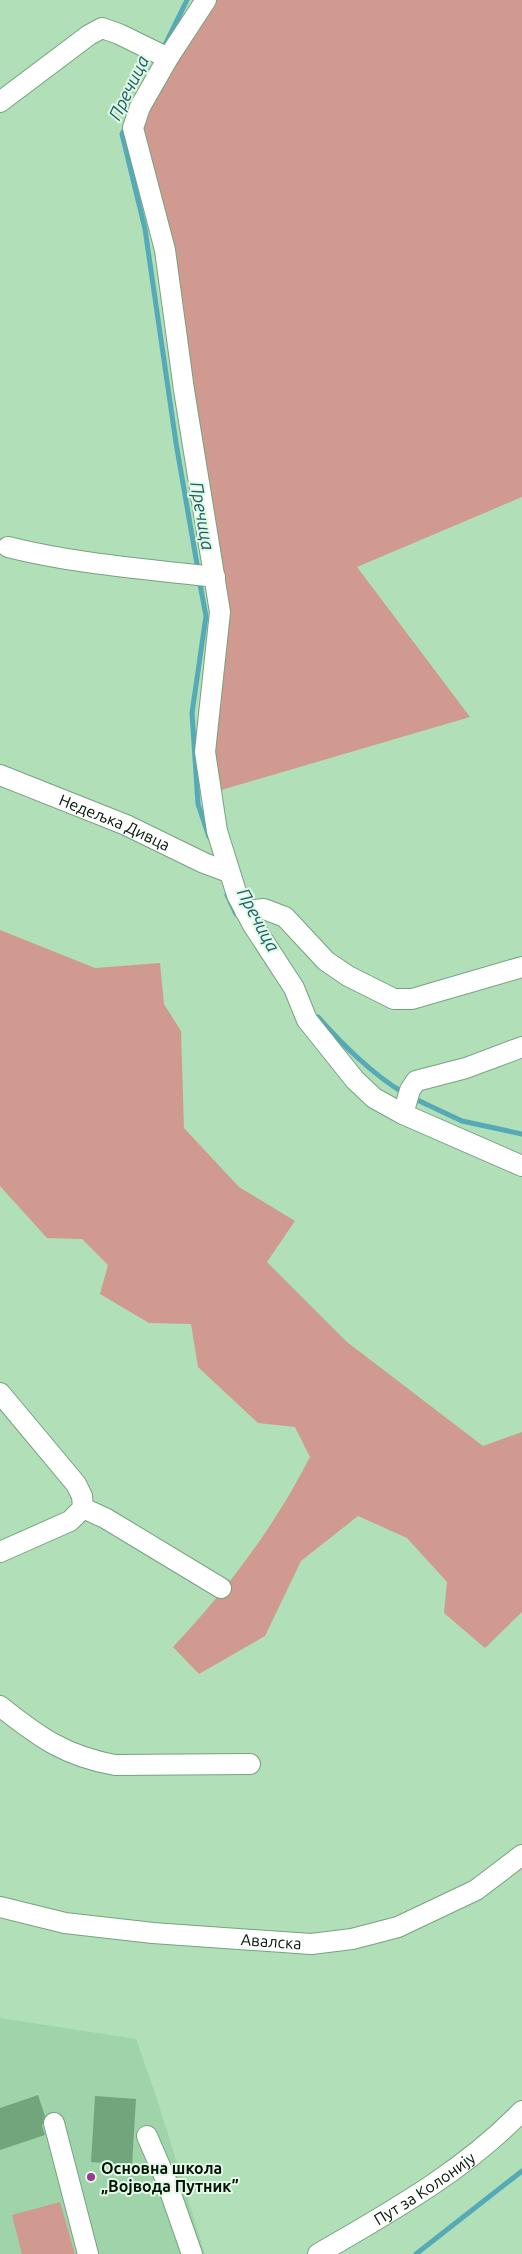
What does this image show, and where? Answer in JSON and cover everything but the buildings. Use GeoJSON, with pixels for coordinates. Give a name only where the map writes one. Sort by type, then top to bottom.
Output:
{"type":"FeatureCollection","features":[{"type":"Feature","properties":{"kind":"street"},"geometry":{"type":"LineString","coordinates":[[206,0],[168,58],[140,107],[133,128],[165,250],[212,576],[220,612],[205,752],[217,831],[228,872],[245,911],[294,988],[307,1020],[355,1080],[374,1098],[406,1102],[522,1166]]}},
{"type":"Feature","properties":{"kind":"street"},"geometry":{"type":"LineString","coordinates":[[0,102],[89,34],[102,28],[119,34],[168,58]]}},
{"type":"Feature","properties":{"kind":"street"},"geometry":{"type":"LineString","coordinates":[[8,547],[36,554],[124,569],[212,576]]}},
{"type":"Feature","properties":{"kind":"street","name":"Недељка Дивца"},"geometry":{"type":"LineString","coordinates":[[0,776],[126,825],[207,864],[228,872]]}},
{"type":"Feature","properties":{"kind":"street"},"geometry":{"type":"LineString","coordinates":[[245,911],[264,909],[285,917],[326,960],[348,976],[394,999],[412,999],[522,967]]}},
{"type":"Feature","properties":{"kind":"street"},"geometry":{"type":"LineString","coordinates":[[406,1102],[416,1081],[466,1068],[522,1047]]}},
{"type":"Feature","properties":{"kind":"street"},"geometry":{"type":"LineString","coordinates":[[0,1393],[76,1484],[82,1496],[83,1508],[70,1521],[0,1552]]}},
{"type":"Feature","properties":{"kind":"street"},"geometry":{"type":"LineString","coordinates":[[83,1508],[104,1518],[222,1588]]}},
{"type":"Feature","properties":{"kind":"street"},"geometry":{"type":"LineString","coordinates":[[0,1706],[35,1734],[70,1753],[96,1761],[115,1764],[250,1764]]}},
{"type":"Feature","properties":{"kind":"street","name":"Авалска"},"geometry":{"type":"LineString","coordinates":[[0,1907],[64,1923],[153,1933],[311,1944],[352,1939],[398,1927],[476,1890],[522,1855]]}},
{"type":"Feature","properties":{"kind":"street","name":"Пут за Колонију"},"geometry":{"type":"LineString","coordinates":[[318,2254],[417,2196],[468,2160],[522,2111]]}},
{"type":"Feature","properties":{"kind":"street"},"geometry":{"type":"LineString","coordinates":[[54,2123],[88,2254]]}},
{"type":"Feature","properties":{"kind":"street"},"geometry":{"type":"LineString","coordinates":[[147,2136],[192,2254]]}},
{"type":"Feature","properties":{"kind":"shaded area"},"geometry":{"type":"Polygon","coordinates":[[[197,0],[522,0],[522,497],[357,567],[470,717],[211,793],[215,577],[133,128],[197,0]]]}},
{"type":"Feature","properties":{"kind":"shaded area"},"geometry":{"type":"Polygon","coordinates":[[[0,930],[95,968],[160,963],[164,1004],[181,1031],[184,1128],[239,1187],[295,1221],[267,1262],[347,1342],[483,1446],[522,1432],[522,1612],[485,1648],[444,1613],[447,1582],[407,1538],[358,1516],[301,1561],[265,1636],[199,1674],[173,1647],[193,1626],[248,1557],[281,1508],[310,1457],[295,1427],[258,1423],[198,1367],[191,1324],[149,1323],[100,1294],[108,1265],[82,1239],[47,1238],[0,1186],[0,930]]]}},
{"type":"Feature","properties":{"kind":"shaded area","name":"Основна школа „Војвода Путник”"},"geometry":{"type":"Polygon","coordinates":[[[0,2018],[136,2039],[157,2099],[205,2254],[0,2254],[0,2018]]]}},
{"type":"Feature","properties":{"kind":"shaded area"},"geometry":{"type":"Polygon","coordinates":[[[60,2202],[75,2254],[22,2254],[12,2215],[60,2202]]]}},
{"type":"Feature","properties":{"kind":"waterway","name":"Пречица"},"geometry":{"type":"LineString","coordinates":[[164,47],[187,0]]}},
{"type":"Feature","properties":{"kind":"waterway","name":"Пречица"},"geometry":{"type":"LineString","coordinates":[[126,126],[122,134],[145,229],[176,443],[198,570]]}},
{"type":"Feature","properties":{"kind":"waterway","name":"Пречица"},"geometry":{"type":"LineString","coordinates":[[199,579],[206,616],[192,713],[198,804],[209,837]]}},
{"type":"Feature","properties":{"kind":"waterway","name":"Пречица"},"geometry":{"type":"LineString","coordinates":[[227,895],[236,914]]}},
{"type":"Feature","properties":{"kind":"waterway","name":"Пречица"},"geometry":{"type":"LineString","coordinates":[[318,1017],[358,1058],[405,1094]]}},
{"type":"Feature","properties":{"kind":"waterway","name":"Пречица"},"geometry":{"type":"LineString","coordinates":[[413,1098],[462,1121],[522,1134]]}},
{"type":"Feature","properties":{"kind":"waterway"},"geometry":{"type":"LineString","coordinates":[[416,2254],[522,2171]]}},
{"type":"Feature","properties":{"kind":"place","name":"Основна школа „Војвода Путник”"},"geometry":{"type":"Point","coordinates":[91,2177]}}]}
